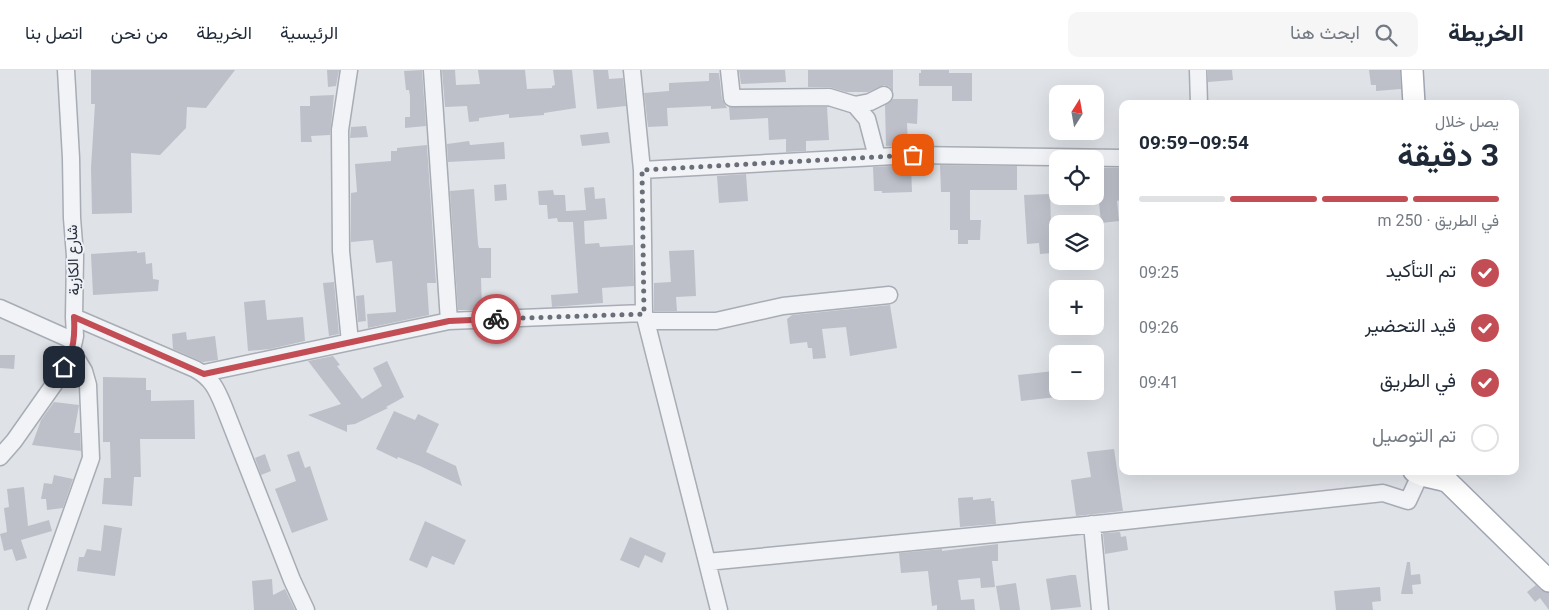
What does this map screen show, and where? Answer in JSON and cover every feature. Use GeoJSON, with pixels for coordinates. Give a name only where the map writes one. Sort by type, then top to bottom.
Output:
{"type":"FeatureCollection","features":[{"type":"Feature","properties":{"kind":"main road"},"geometry":{"type":"LineString","coordinates":[[1412,70],[1414,100]]}},
{"type":"Feature","properties":{"kind":"main road"},"geometry":{"type":"LineString","coordinates":[[1426,475],[1448,482],[1549,581]]}},
{"type":"Feature","properties":{"kind":"street","name":"شارع الكازية"},"geometry":{"type":"LineString","coordinates":[[66,70],[75,256],[73,348]]}},
{"type":"Feature","properties":{"kind":"street"},"geometry":{"type":"LineString","coordinates":[[349,70],[340,130],[341,251],[350,342]]}},
{"type":"Feature","properties":{"kind":"street"},"geometry":{"type":"LineString","coordinates":[[432,70],[449,321]]}},
{"type":"Feature","properties":{"kind":"street"},"geometry":{"type":"LineString","coordinates":[[632,70],[642,170],[645,317],[719,610]]}},
{"type":"Feature","properties":{"kind":"street"},"geometry":{"type":"LineString","coordinates":[[729,70],[732,98],[829,97],[855,105],[870,102],[884,95]]}},
{"type":"Feature","properties":{"kind":"street"},"geometry":{"type":"LineString","coordinates":[[1198,70],[1199,100]]}},
{"type":"Feature","properties":{"kind":"street"},"geometry":{"type":"LineString","coordinates":[[855,105],[867,119],[877,157]]}},
{"type":"Feature","properties":{"kind":"street"},"geometry":{"type":"LineString","coordinates":[[642,170],[913,155],[1119,158]]}},
{"type":"Feature","properties":{"kind":"street"},"geometry":{"type":"LineString","coordinates":[[204,374],[449,321],[645,317],[716,322],[783,306],[888,295]]}},
{"type":"Feature","properties":{"kind":"street"},"geometry":{"type":"LineString","coordinates":[[0,308],[73,348],[84,371],[88,385],[91,458],[38,610]]}},
{"type":"Feature","properties":{"kind":"street"},"geometry":{"type":"LineString","coordinates":[[74,317],[204,374],[217,389],[292,580],[306,610]]}},
{"type":"Feature","properties":{"kind":"street"},"geometry":{"type":"LineString","coordinates":[[0,457],[14,441],[46,395],[73,348]]}},
{"type":"Feature","properties":{"kind":"street"},"geometry":{"type":"LineString","coordinates":[[707,562],[1383,493],[1408,501],[1416,475]]}},
{"type":"Feature","properties":{"kind":"street"},"geometry":{"type":"LineString","coordinates":[[1092,524],[1100,610]]}},
{"type":"Feature","properties":{"kind":"building"},"geometry":{"type":"Polygon","coordinates":[[[91,70],[235,70],[206,108],[187,107],[186,128],[160,155],[131,153],[132,213],[92,214],[91,168],[95,104],[91,104],[91,70]]]}},
{"type":"Feature","properties":{"kind":"building"},"geometry":{"type":"Polygon","coordinates":[[[327,70],[339,70],[336,86],[328,87],[327,70]]]}},
{"type":"Feature","properties":{"kind":"building"},"geometry":{"type":"Polygon","coordinates":[[[422,70],[426,126],[405,128],[405,117],[410,117],[410,96],[409,90],[406,90],[404,71],[422,70]]]}},
{"type":"Feature","properties":{"kind":"building"},"geometry":{"type":"Polygon","coordinates":[[[442,70],[455,70],[456,85],[480,84],[478,70],[525,70],[527,89],[552,88],[555,85],[553,70],[572,70],[576,108],[544,113],[544,115],[509,118],[509,114],[479,118],[479,121],[469,122],[467,106],[445,107],[442,70]]]}},
{"type":"Feature","properties":{"kind":"building"},"geometry":{"type":"Polygon","coordinates":[[[593,70],[608,70],[609,79],[623,78],[626,106],[597,109],[593,70]]]}},
{"type":"Feature","properties":{"kind":"building"},"geometry":{"type":"Polygon","coordinates":[[[739,70],[785,70],[786,82],[741,84],[739,70]]]}},
{"type":"Feature","properties":{"kind":"building"},"geometry":{"type":"Polygon","coordinates":[[[808,70],[893,70],[893,92],[890,87],[884,85],[868,92],[846,92],[829,87],[808,87],[808,70]]]}},
{"type":"Feature","properties":{"kind":"building"},"geometry":{"type":"Polygon","coordinates":[[[921,70],[949,70],[949,73],[972,73],[972,101],[952,101],[952,86],[919,86],[919,73],[921,73],[921,70]]]}},
{"type":"Feature","properties":{"kind":"building"},"geometry":{"type":"Polygon","coordinates":[[[1208,70],[1232,70],[1233,80],[1208,82],[1208,70]]]}},
{"type":"Feature","properties":{"kind":"building"},"geometry":{"type":"Polygon","coordinates":[[[1369,70],[1400,70],[1401,89],[1376,91],[1376,85],[1371,85],[1369,70]]]}},
{"type":"Feature","properties":{"kind":"building"},"geometry":{"type":"Polygon","coordinates":[[[709,73],[719,73],[722,99],[727,108],[711,109],[711,106],[667,108],[668,126],[648,127],[644,93],[669,91],[669,83],[709,81],[709,73]]]}},
{"type":"Feature","properties":{"kind":"building"},"geometry":{"type":"Polygon","coordinates":[[[334,95],[330,135],[311,136],[312,142],[301,142],[300,106],[310,106],[310,96],[334,95]]]}},
{"type":"Feature","properties":{"kind":"building"},"geometry":{"type":"Polygon","coordinates":[[[893,99],[918,99],[917,124],[907,123],[908,145],[886,146],[885,105],[893,99]]]}},
{"type":"Feature","properties":{"kind":"building"},"geometry":{"type":"Polygon","coordinates":[[[729,107],[827,107],[829,140],[806,141],[806,151],[786,152],[786,139],[769,140],[768,118],[730,120],[729,107]]]}},
{"type":"Feature","properties":{"kind":"building"},"geometry":{"type":"Polygon","coordinates":[[[366,126],[368,137],[350,138],[351,127],[366,126]]]}},
{"type":"Feature","properties":{"kind":"building"},"geometry":{"type":"Polygon","coordinates":[[[608,132],[610,143],[582,146],[580,135],[608,132]]]}},
{"type":"Feature","properties":{"kind":"building"},"geometry":{"type":"Polygon","coordinates":[[[469,141],[470,145],[504,142],[505,159],[448,162],[447,144],[469,141]]]}},
{"type":"Feature","properties":{"kind":"building"},"geometry":{"type":"Polygon","coordinates":[[[427,145],[436,283],[427,283],[429,315],[368,328],[367,314],[396,312],[392,261],[376,263],[373,240],[351,242],[351,193],[357,192],[355,164],[391,161],[391,151],[397,151],[397,148],[427,145]]]}},
{"type":"Feature","properties":{"kind":"building"},"geometry":{"type":"Polygon","coordinates":[[[911,165],[912,192],[882,193],[882,191],[874,191],[873,167],[911,165]]]}},
{"type":"Feature","properties":{"kind":"building"},"geometry":{"type":"Polygon","coordinates":[[[940,165],[1017,166],[1017,190],[970,190],[970,220],[981,220],[980,240],[968,240],[968,244],[958,244],[958,230],[950,230],[950,192],[941,192],[940,165]]]}},
{"type":"Feature","properties":{"kind":"building"},"geometry":{"type":"Polygon","coordinates":[[[1104,168],[1119,168],[1119,200],[1117,201],[1119,221],[1104,223],[1104,215],[1100,215],[1099,205],[1104,205],[1104,168]]]}},
{"type":"Feature","properties":{"kind":"building"},"geometry":{"type":"Polygon","coordinates":[[[746,174],[748,201],[719,203],[717,176],[746,174]]]}},
{"type":"Feature","properties":{"kind":"building"},"geometry":{"type":"Polygon","coordinates":[[[506,184],[507,200],[495,201],[494,185],[506,184]]]}},
{"type":"Feature","properties":{"kind":"building"},"geometry":{"type":"Polygon","coordinates":[[[594,187],[595,199],[605,198],[607,219],[584,221],[585,244],[599,243],[600,247],[633,245],[634,286],[602,288],[603,303],[552,307],[551,295],[578,293],[573,222],[558,222],[557,218],[548,219],[547,205],[539,205],[538,191],[553,190],[554,195],[565,195],[566,211],[586,210],[584,188],[594,187]]]}},
{"type":"Feature","properties":{"kind":"building"},"geometry":{"type":"Polygon","coordinates":[[[474,189],[478,244],[479,248],[491,248],[491,278],[481,278],[482,310],[458,310],[450,191],[474,189]]]}},
{"type":"Feature","properties":{"kind":"building"},"geometry":{"type":"Polygon","coordinates":[[[1049,194],[1051,215],[1049,215],[1049,253],[1040,254],[1039,243],[1027,244],[1024,195],[1049,194]]]}},
{"type":"Feature","properties":{"kind":"building"},"geometry":{"type":"Polygon","coordinates":[[[694,250],[696,296],[676,297],[677,311],[654,311],[654,283],[671,282],[669,251],[694,250]]]}},
{"type":"Feature","properties":{"kind":"building"},"geometry":{"type":"Polygon","coordinates":[[[137,251],[137,253],[145,252],[146,264],[152,263],[153,279],[159,280],[158,291],[93,295],[91,254],[137,251]]]}},
{"type":"Feature","properties":{"kind":"building"},"geometry":{"type":"Polygon","coordinates":[[[334,282],[339,334],[329,336],[323,283],[334,282]]]}},
{"type":"Feature","properties":{"kind":"building"},"geometry":{"type":"Polygon","coordinates":[[[364,295],[366,321],[358,322],[356,296],[364,295]]]}},
{"type":"Feature","properties":{"kind":"building"},"geometry":{"type":"Polygon","coordinates":[[[265,300],[267,320],[303,317],[305,341],[270,349],[248,351],[244,302],[265,300]]]}},
{"type":"Feature","properties":{"kind":"building"},"geometry":{"type":"Polygon","coordinates":[[[890,305],[897,348],[850,356],[846,327],[822,329],[826,358],[813,359],[812,348],[808,348],[807,342],[790,344],[787,319],[792,315],[890,305]]]}},
{"type":"Feature","properties":{"kind":"building"},"geometry":{"type":"Polygon","coordinates":[[[186,332],[187,340],[215,336],[218,360],[203,362],[173,349],[172,334],[186,332]]]}},
{"type":"Feature","properties":{"kind":"building"},"geometry":{"type":"Polygon","coordinates":[[[0,355],[15,355],[14,369],[0,368],[0,355]]]}},
{"type":"Feature","properties":{"kind":"building"},"geometry":{"type":"Polygon","coordinates":[[[333,356],[340,365],[337,366],[362,399],[382,386],[373,368],[387,361],[404,397],[386,407],[388,408],[355,424],[347,425],[347,432],[308,415],[341,404],[308,361],[333,356]]]}},
{"type":"Feature","properties":{"kind":"building"},"geometry":{"type":"Polygon","coordinates":[[[1049,372],[1049,398],[1021,401],[1018,375],[1049,372]]]}},
{"type":"Feature","properties":{"kind":"building"},"geometry":{"type":"Polygon","coordinates":[[[103,377],[146,378],[146,390],[151,390],[151,401],[194,400],[195,439],[140,439],[141,477],[134,477],[132,506],[102,504],[104,478],[111,478],[110,442],[103,442],[103,377]]]}},
{"type":"Feature","properties":{"kind":"building"},"geometry":{"type":"Polygon","coordinates":[[[54,402],[79,405],[74,433],[80,433],[81,451],[32,445],[41,420],[54,402]]]}},
{"type":"Feature","properties":{"kind":"building"},"geometry":{"type":"Polygon","coordinates":[[[394,411],[415,420],[418,414],[439,424],[426,452],[456,466],[462,486],[420,466],[398,457],[397,459],[376,449],[394,411]]]}},
{"type":"Feature","properties":{"kind":"building"},"geometry":{"type":"Polygon","coordinates":[[[1114,449],[1123,511],[1076,516],[1071,480],[1091,477],[1087,452],[1114,449]]]}},
{"type":"Feature","properties":{"kind":"building"},"geometry":{"type":"Polygon","coordinates":[[[299,451],[305,468],[310,466],[328,520],[292,533],[275,489],[296,481],[287,455],[299,451]]]}},
{"type":"Feature","properties":{"kind":"building"},"geometry":{"type":"Polygon","coordinates":[[[265,454],[271,471],[261,475],[255,458],[265,454]]]}},
{"type":"Feature","properties":{"kind":"building"},"geometry":{"type":"Polygon","coordinates":[[[54,475],[73,479],[63,508],[47,510],[46,499],[41,499],[44,483],[52,484],[54,475]]]}},
{"type":"Feature","properties":{"kind":"building"},"geometry":{"type":"Polygon","coordinates":[[[24,487],[28,526],[49,520],[52,531],[21,540],[27,558],[16,561],[12,549],[4,551],[0,534],[7,532],[4,508],[9,507],[7,489],[24,487]]]}},
{"type":"Feature","properties":{"kind":"building"},"geometry":{"type":"Polygon","coordinates":[[[973,497],[973,500],[991,498],[991,501],[994,501],[996,524],[960,527],[958,498],[973,497]]]}},
{"type":"Feature","properties":{"kind":"building"},"geometry":{"type":"Polygon","coordinates":[[[425,521],[466,540],[454,565],[432,556],[427,568],[409,560],[425,521]]]}},
{"type":"Feature","properties":{"kind":"building"},"geometry":{"type":"Polygon","coordinates":[[[104,525],[122,528],[115,576],[77,571],[79,557],[84,557],[87,549],[101,551],[104,525]]]}},
{"type":"Feature","properties":{"kind":"building"},"geometry":{"type":"Polygon","coordinates":[[[1120,532],[1121,537],[1126,536],[1128,550],[1105,554],[1103,533],[1120,532]]]}},
{"type":"Feature","properties":{"kind":"building"},"geometry":{"type":"Polygon","coordinates":[[[630,537],[666,553],[662,563],[645,555],[639,568],[620,560],[630,537]]]}},
{"type":"Feature","properties":{"kind":"building"},"geometry":{"type":"Polygon","coordinates":[[[998,544],[998,561],[992,561],[995,587],[981,588],[980,578],[958,580],[961,600],[974,599],[975,610],[937,610],[937,605],[932,606],[928,571],[901,573],[899,553],[942,549],[942,551],[998,544]]]}},
{"type":"Feature","properties":{"kind":"building"},"geometry":{"type":"Polygon","coordinates":[[[1407,562],[1410,562],[1411,575],[1420,574],[1421,584],[1412,585],[1413,594],[1401,594],[1407,562]]]}},
{"type":"Feature","properties":{"kind":"building"},"geometry":{"type":"Polygon","coordinates":[[[1076,575],[1081,607],[1051,610],[1046,579],[1076,575]]]}},
{"type":"Feature","properties":{"kind":"building"},"geometry":{"type":"Polygon","coordinates":[[[272,579],[273,595],[285,589],[295,610],[254,610],[252,581],[272,579]]]}},
{"type":"Feature","properties":{"kind":"building"},"geometry":{"type":"Polygon","coordinates":[[[1016,583],[1020,610],[1000,610],[996,586],[1016,583]]]}},
{"type":"Feature","properties":{"kind":"building"},"geometry":{"type":"Polygon","coordinates":[[[1536,585],[1541,590],[1549,593],[1549,610],[1540,598],[1535,602],[1527,592],[1536,585]]]}},
{"type":"Feature","properties":{"kind":"building"},"geometry":{"type":"Polygon","coordinates":[[[1380,587],[1381,601],[1372,602],[1373,610],[1336,610],[1334,591],[1380,587]]]}},
{"type":"Feature","properties":{"kind":"way so far"},"geometry":{"type":"LineString","coordinates":[[496,319],[644,314],[642,170],[913,155]]}},
{"type":"Feature","properties":{"kind":"route"},"geometry":{"type":"LineString","coordinates":[[64,367],[72,354],[75,336],[74,317],[204,374],[449,321],[496,319]]}}]}
